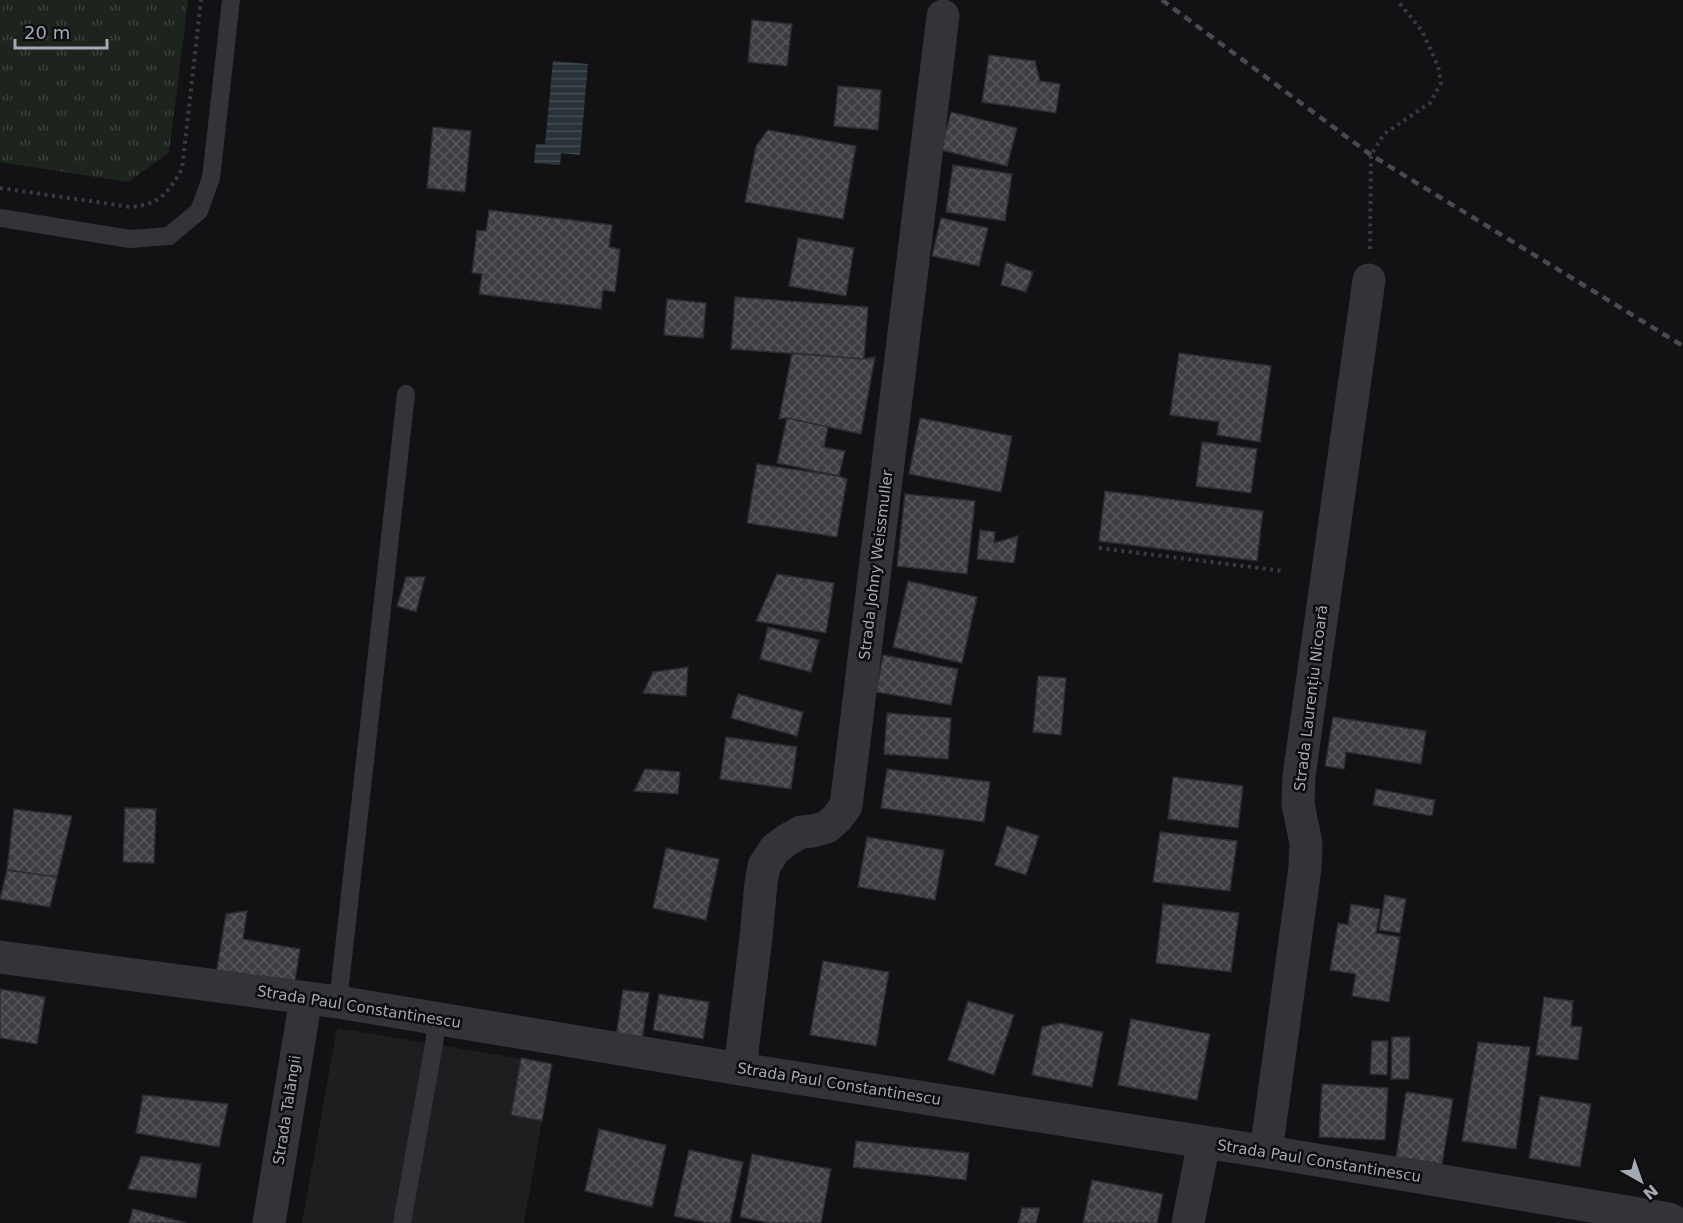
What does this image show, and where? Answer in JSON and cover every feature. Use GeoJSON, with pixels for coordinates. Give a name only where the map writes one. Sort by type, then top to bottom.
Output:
{"type":"FeatureCollection","features":[{"type":"Feature","properties":{"kind":"street","name":"Strada Johny Weissmuller"},"geometry":{"type":"LineString","coordinates":[[740,1069],[764,866],[775,849],[787,840],[801,832],[826,827],[846,806],[942,15]]}},
{"type":"Feature","properties":{"kind":"street","name":"Strada Laurențiu Nicoară"},"geometry":{"type":"LineString","coordinates":[[1266,1152],[1305,868],[1306,843],[1298,804],[1299,776],[1369,280]]}},
{"type":"Feature","properties":{"kind":"street","name":"Strada Paul Constantinescu"},"geometry":{"type":"LineString","coordinates":[[0,957],[338,1002],[740,1069],[1266,1152],[1669,1219],[1676,1223]]}},
{"type":"Feature","properties":{"kind":"street","name":"Strada Talăngii"},"geometry":{"type":"LineString","coordinates":[[269,1223],[306,998]]}},
{"type":"Feature","properties":{"kind":"street"},"geometry":{"type":"LineString","coordinates":[[1188,1223],[1204,1142]]}},
{"type":"Feature","properties":{"kind":"lane"},"geometry":{"type":"LineString","coordinates":[[0,218],[130,239],[169,236],[200,211],[211,178],[231,0]]}},
{"type":"Feature","properties":{"kind":"lane"},"geometry":{"type":"LineString","coordinates":[[338,1002],[406,394]]}},
{"type":"Feature","properties":{"kind":"lane"},"geometry":{"type":"LineString","coordinates":[[402,1223],[437,1019]]}},
{"type":"Feature","properties":{"kind":"path"},"geometry":{"type":"LineString","coordinates":[[0,188],[131,207],[148,205],[161,198],[182,169],[201,0]]}},
{"type":"Feature","properties":{"kind":"path"},"geometry":{"type":"LineString","coordinates":[[1369,280],[1371,155],[1384,134],[1430,103],[1440,83],[1438,66],[1422,31],[1397,0]]}},
{"type":"Feature","properties":{"kind":"path"},"geometry":{"type":"LineString","coordinates":[[1099,548],[1283,571]]}},
{"type":"Feature","properties":{"kind":"shaded area"},"geometry":{"type":"Polygon","coordinates":[[[553,61],[588,64],[580,155],[561,153],[560,165],[534,163],[536,144],[545,144],[553,61]]]}},
{"type":"Feature","properties":{"kind":"shaded area"},"geometry":{"type":"Polygon","coordinates":[[[337,1028],[552,1064],[524,1223],[302,1223],[337,1028]]]}},
{"type":"Feature","properties":{"kind":"green space"},"geometry":{"type":"Polygon","coordinates":[[[0,0],[188,0],[169,153],[128,182],[0,162],[0,0]]]}},
{"type":"Feature","properties":{"kind":"building"},"geometry":{"type":"Polygon","coordinates":[[[752,20],[792,24],[787,66],[748,62],[752,20]]]}},
{"type":"Feature","properties":{"kind":"building"},"geometry":{"type":"Polygon","coordinates":[[[989,55],[1035,61],[1040,81],[1060,84],[1056,113],[982,102],[989,55]]]}},
{"type":"Feature","properties":{"kind":"building"},"geometry":{"type":"Polygon","coordinates":[[[838,86],[881,90],[878,130],[834,126],[838,86]]]}},
{"type":"Feature","properties":{"kind":"building"},"geometry":{"type":"Polygon","coordinates":[[[951,112],[1017,128],[1007,166],[941,150],[951,112]]]}},
{"type":"Feature","properties":{"kind":"building"},"geometry":{"type":"Polygon","coordinates":[[[433,127],[471,131],[465,192],[427,188],[433,127]]]}},
{"type":"Feature","properties":{"kind":"building"},"geometry":{"type":"Polygon","coordinates":[[[768,130],[856,146],[843,219],[745,202],[756,146],[768,130]]]}},
{"type":"Feature","properties":{"kind":"building"},"geometry":{"type":"Polygon","coordinates":[[[953,165],[1012,174],[1005,221],[946,212],[953,165]]]}},
{"type":"Feature","properties":{"kind":"building"},"geometry":{"type":"Polygon","coordinates":[[[489,210],[612,225],[609,247],[620,249],[615,292],[603,290],[601,309],[479,294],[482,274],[472,273],[477,230],[486,231],[489,210]]]}},
{"type":"Feature","properties":{"kind":"building"},"geometry":{"type":"Polygon","coordinates":[[[941,218],[988,228],[979,266],[932,256],[941,218]]]}},
{"type":"Feature","properties":{"kind":"building"},"geometry":{"type":"Polygon","coordinates":[[[798,238],[854,248],[846,296],[789,286],[798,238]]]}},
{"type":"Feature","properties":{"kind":"building"},"geometry":{"type":"Polygon","coordinates":[[[1006,262],[1033,272],[1026,292],[1001,285],[1006,262]]]}},
{"type":"Feature","properties":{"kind":"building"},"geometry":{"type":"Polygon","coordinates":[[[735,297],[868,307],[864,359],[731,349],[735,297]]]}},
{"type":"Feature","properties":{"kind":"building"},"geometry":{"type":"Polygon","coordinates":[[[667,299],[706,303],[703,338],[664,335],[667,299]]]}},
{"type":"Feature","properties":{"kind":"building"},"geometry":{"type":"Polygon","coordinates":[[[792,353],[864,359],[875,357],[861,434],[787,418],[779,419],[792,353]]]}},
{"type":"Feature","properties":{"kind":"building"},"geometry":{"type":"Polygon","coordinates":[[[1179,353],[1271,366],[1260,442],[1217,435],[1219,422],[1170,415],[1179,353]]]}},
{"type":"Feature","properties":{"kind":"building"},"geometry":{"type":"Polygon","coordinates":[[[787,418],[828,427],[824,447],[845,451],[839,476],[777,463],[787,418]]]}},
{"type":"Feature","properties":{"kind":"building"},"geometry":{"type":"Polygon","coordinates":[[[920,418],[1012,436],[1001,492],[909,474],[920,418]]]}},
{"type":"Feature","properties":{"kind":"building"},"geometry":{"type":"Polygon","coordinates":[[[1202,442],[1257,449],[1251,493],[1196,486],[1202,442]]]}},
{"type":"Feature","properties":{"kind":"building"},"geometry":{"type":"Polygon","coordinates":[[[757,464],[847,479],[837,537],[747,523],[757,464]]]}},
{"type":"Feature","properties":{"kind":"building"},"geometry":{"type":"Polygon","coordinates":[[[1105,491],[1263,511],[1257,561],[1099,541],[1105,491]]]}},
{"type":"Feature","properties":{"kind":"building"},"geometry":{"type":"Polygon","coordinates":[[[905,494],[975,501],[967,574],[897,566],[905,494]]]}},
{"type":"Feature","properties":{"kind":"building"},"geometry":{"type":"Polygon","coordinates":[[[980,530],[995,532],[994,543],[1018,536],[1014,563],[977,559],[980,530]]]}},
{"type":"Feature","properties":{"kind":"building"},"geometry":{"type":"Polygon","coordinates":[[[777,574],[834,583],[826,633],[756,621],[777,574]]]}},
{"type":"Feature","properties":{"kind":"building"},"geometry":{"type":"Polygon","coordinates":[[[406,577],[425,577],[416,612],[397,606],[406,577]]]}},
{"type":"Feature","properties":{"kind":"building"},"geometry":{"type":"Polygon","coordinates":[[[908,581],[977,597],[962,663],[893,647],[908,581]]]}},
{"type":"Feature","properties":{"kind":"building"},"geometry":{"type":"Polygon","coordinates":[[[768,627],[819,640],[811,672],[760,659],[768,627]]]}},
{"type":"Feature","properties":{"kind":"building"},"geometry":{"type":"Polygon","coordinates":[[[883,655],[958,669],[951,705],[876,692],[883,655]]]}},
{"type":"Feature","properties":{"kind":"building"},"geometry":{"type":"Polygon","coordinates":[[[688,667],[686,696],[643,693],[653,672],[688,667]]]}},
{"type":"Feature","properties":{"kind":"building"},"geometry":{"type":"Polygon","coordinates":[[[1038,676],[1066,678],[1061,735],[1033,732],[1038,676]]]}},
{"type":"Feature","properties":{"kind":"building"},"geometry":{"type":"Polygon","coordinates":[[[738,694],[803,712],[797,736],[731,718],[738,694]]]}},
{"type":"Feature","properties":{"kind":"building"},"geometry":{"type":"Polygon","coordinates":[[[887,713],[951,718],[948,759],[884,754],[887,713]]]}},
{"type":"Feature","properties":{"kind":"building"},"geometry":{"type":"Polygon","coordinates":[[[1333,717],[1426,731],[1421,764],[1346,752],[1344,769],[1325,766],[1333,717]]]}},
{"type":"Feature","properties":{"kind":"building"},"geometry":{"type":"Polygon","coordinates":[[[726,737],[797,747],[791,789],[720,779],[726,737]]]}},
{"type":"Feature","properties":{"kind":"building"},"geometry":{"type":"Polygon","coordinates":[[[645,769],[680,772],[678,794],[634,791],[645,769]]]}},
{"type":"Feature","properties":{"kind":"building"},"geometry":{"type":"Polygon","coordinates":[[[887,769],[990,782],[984,822],[881,808],[887,769]]]}},
{"type":"Feature","properties":{"kind":"building"},"geometry":{"type":"Polygon","coordinates":[[[1173,777],[1243,786],[1238,828],[1168,819],[1173,777]]]}},
{"type":"Feature","properties":{"kind":"building"},"geometry":{"type":"Polygon","coordinates":[[[1376,789],[1435,800],[1432,816],[1373,805],[1376,789]]]}},
{"type":"Feature","properties":{"kind":"building"},"geometry":{"type":"Polygon","coordinates":[[[125,808],[156,809],[154,863],[123,862],[125,808]]]}},
{"type":"Feature","properties":{"kind":"building"},"geometry":{"type":"Polygon","coordinates":[[[14,809],[72,816],[57,877],[7,870],[14,809]]]}},
{"type":"Feature","properties":{"kind":"building"},"geometry":{"type":"Polygon","coordinates":[[[1007,826],[1039,836],[1026,875],[995,865],[1007,826]]]}},
{"type":"Feature","properties":{"kind":"building"},"geometry":{"type":"Polygon","coordinates":[[[1160,832],[1237,841],[1230,891],[1153,882],[1160,832]]]}},
{"type":"Feature","properties":{"kind":"building"},"geometry":{"type":"Polygon","coordinates":[[[867,837],[944,850],[935,900],[858,887],[867,837]]]}},
{"type":"Feature","properties":{"kind":"building"},"geometry":{"type":"Polygon","coordinates":[[[666,848],[719,859],[706,920],[653,908],[666,848]]]}},
{"type":"Feature","properties":{"kind":"building"},"geometry":{"type":"Polygon","coordinates":[[[7,870],[57,877],[50,907],[0,899],[7,870]]]}},
{"type":"Feature","properties":{"kind":"building"},"geometry":{"type":"Polygon","coordinates":[[[1385,895],[1406,899],[1400,933],[1379,930],[1385,895]]]}},
{"type":"Feature","properties":{"kind":"building"},"geometry":{"type":"Polygon","coordinates":[[[1163,904],[1239,913],[1231,972],[1156,963],[1163,904]]]}},
{"type":"Feature","properties":{"kind":"building"},"geometry":{"type":"Polygon","coordinates":[[[1351,904],[1380,909],[1376,933],[1400,937],[1389,1002],[1352,996],[1356,974],[1330,970],[1338,923],[1348,925],[1351,904]]]}},
{"type":"Feature","properties":{"kind":"building"},"geometry":{"type":"Polygon","coordinates":[[[247,911],[243,939],[300,949],[293,994],[215,980],[226,914],[247,911]]]}},
{"type":"Feature","properties":{"kind":"building"},"geometry":{"type":"Polygon","coordinates":[[[823,961],[889,972],[876,1046],[810,1035],[823,961]]]}},
{"type":"Feature","properties":{"kind":"building"},"geometry":{"type":"Polygon","coordinates":[[[0,989],[45,997],[37,1044],[0,1038],[0,989]]]}},
{"type":"Feature","properties":{"kind":"building"},"geometry":{"type":"Polygon","coordinates":[[[623,990],[649,993],[642,1041],[616,1037],[623,990]]]}},
{"type":"Feature","properties":{"kind":"building"},"geometry":{"type":"Polygon","coordinates":[[[659,994],[709,1002],[703,1039],[653,1030],[659,994]]]}},
{"type":"Feature","properties":{"kind":"building"},"geometry":{"type":"Polygon","coordinates":[[[1544,997],[1573,1001],[1571,1026],[1582,1027],[1578,1060],[1536,1055],[1544,997]]]}},
{"type":"Feature","properties":{"kind":"building"},"geometry":{"type":"Polygon","coordinates":[[[968,1001],[1014,1015],[994,1075],[948,1060],[968,1001]]]}},
{"type":"Feature","properties":{"kind":"building"},"geometry":{"type":"Polygon","coordinates":[[[1131,1019],[1210,1034],[1197,1100],[1118,1085],[1131,1019]]]}},
{"type":"Feature","properties":{"kind":"building"},"geometry":{"type":"Polygon","coordinates":[[[1060,1023],[1103,1032],[1092,1087],[1032,1075],[1042,1027],[1060,1023]]]}},
{"type":"Feature","properties":{"kind":"building"},"geometry":{"type":"Polygon","coordinates":[[[1392,1037],[1410,1037],[1409,1079],[1391,1079],[1392,1037]]]}},
{"type":"Feature","properties":{"kind":"building"},"geometry":{"type":"Polygon","coordinates":[[[1372,1041],[1388,1041],[1387,1075],[1370,1074],[1372,1041]]]}},
{"type":"Feature","properties":{"kind":"building"},"geometry":{"type":"Polygon","coordinates":[[[1478,1042],[1530,1047],[1516,1149],[1462,1141],[1478,1042]]]}},
{"type":"Feature","properties":{"kind":"building"},"geometry":{"type":"Polygon","coordinates":[[[521,1058],[552,1064],[542,1121],[511,1115],[521,1058]]]}},
{"type":"Feature","properties":{"kind":"building"},"geometry":{"type":"Polygon","coordinates":[[[1322,1084],[1388,1088],[1385,1140],[1319,1137],[1322,1084]]]}},
{"type":"Feature","properties":{"kind":"building"},"geometry":{"type":"Polygon","coordinates":[[[1406,1092],[1453,1099],[1442,1164],[1396,1157],[1406,1092]]]}},
{"type":"Feature","properties":{"kind":"building"},"geometry":{"type":"Polygon","coordinates":[[[143,1095],[228,1104],[219,1147],[136,1133],[143,1095]]]}},
{"type":"Feature","properties":{"kind":"building"},"geometry":{"type":"Polygon","coordinates":[[[1540,1096],[1591,1104],[1580,1167],[1529,1158],[1540,1096]]]}},
{"type":"Feature","properties":{"kind":"building"},"geometry":{"type":"Polygon","coordinates":[[[599,1129],[666,1145],[652,1207],[585,1191],[599,1129]]]}},
{"type":"Feature","properties":{"kind":"building"},"geometry":{"type":"Polygon","coordinates":[[[856,1141],[969,1153],[966,1180],[853,1167],[856,1141]]]}},
{"type":"Feature","properties":{"kind":"building"},"geometry":{"type":"Polygon","coordinates":[[[689,1150],[743,1162],[730,1223],[709,1223],[674,1216],[689,1150]]]}},
{"type":"Feature","properties":{"kind":"building"},"geometry":{"type":"Polygon","coordinates":[[[752,1154],[831,1169],[821,1223],[771,1223],[740,1217],[752,1154]]]}},
{"type":"Feature","properties":{"kind":"building"},"geometry":{"type":"Polygon","coordinates":[[[141,1156],[201,1164],[196,1198],[128,1189],[141,1156]]]}},
{"type":"Feature","properties":{"kind":"building"},"geometry":{"type":"Polygon","coordinates":[[[1092,1180],[1163,1194],[1157,1223],[1083,1223],[1092,1180]]]}},
{"type":"Feature","properties":{"kind":"building"},"geometry":{"type":"Polygon","coordinates":[[[1022,1208],[1040,1208],[1036,1223],[1018,1223],[1022,1208]]]}},
{"type":"Feature","properties":{"kind":"building"},"geometry":{"type":"Polygon","coordinates":[[[133,1209],[187,1223],[129,1223],[133,1209]]]}},
{"type":"Feature","properties":{"kind":"railway"},"geometry":{"type":"LineString","coordinates":[[1162,0],[1371,155],[1683,346]]}}]}
